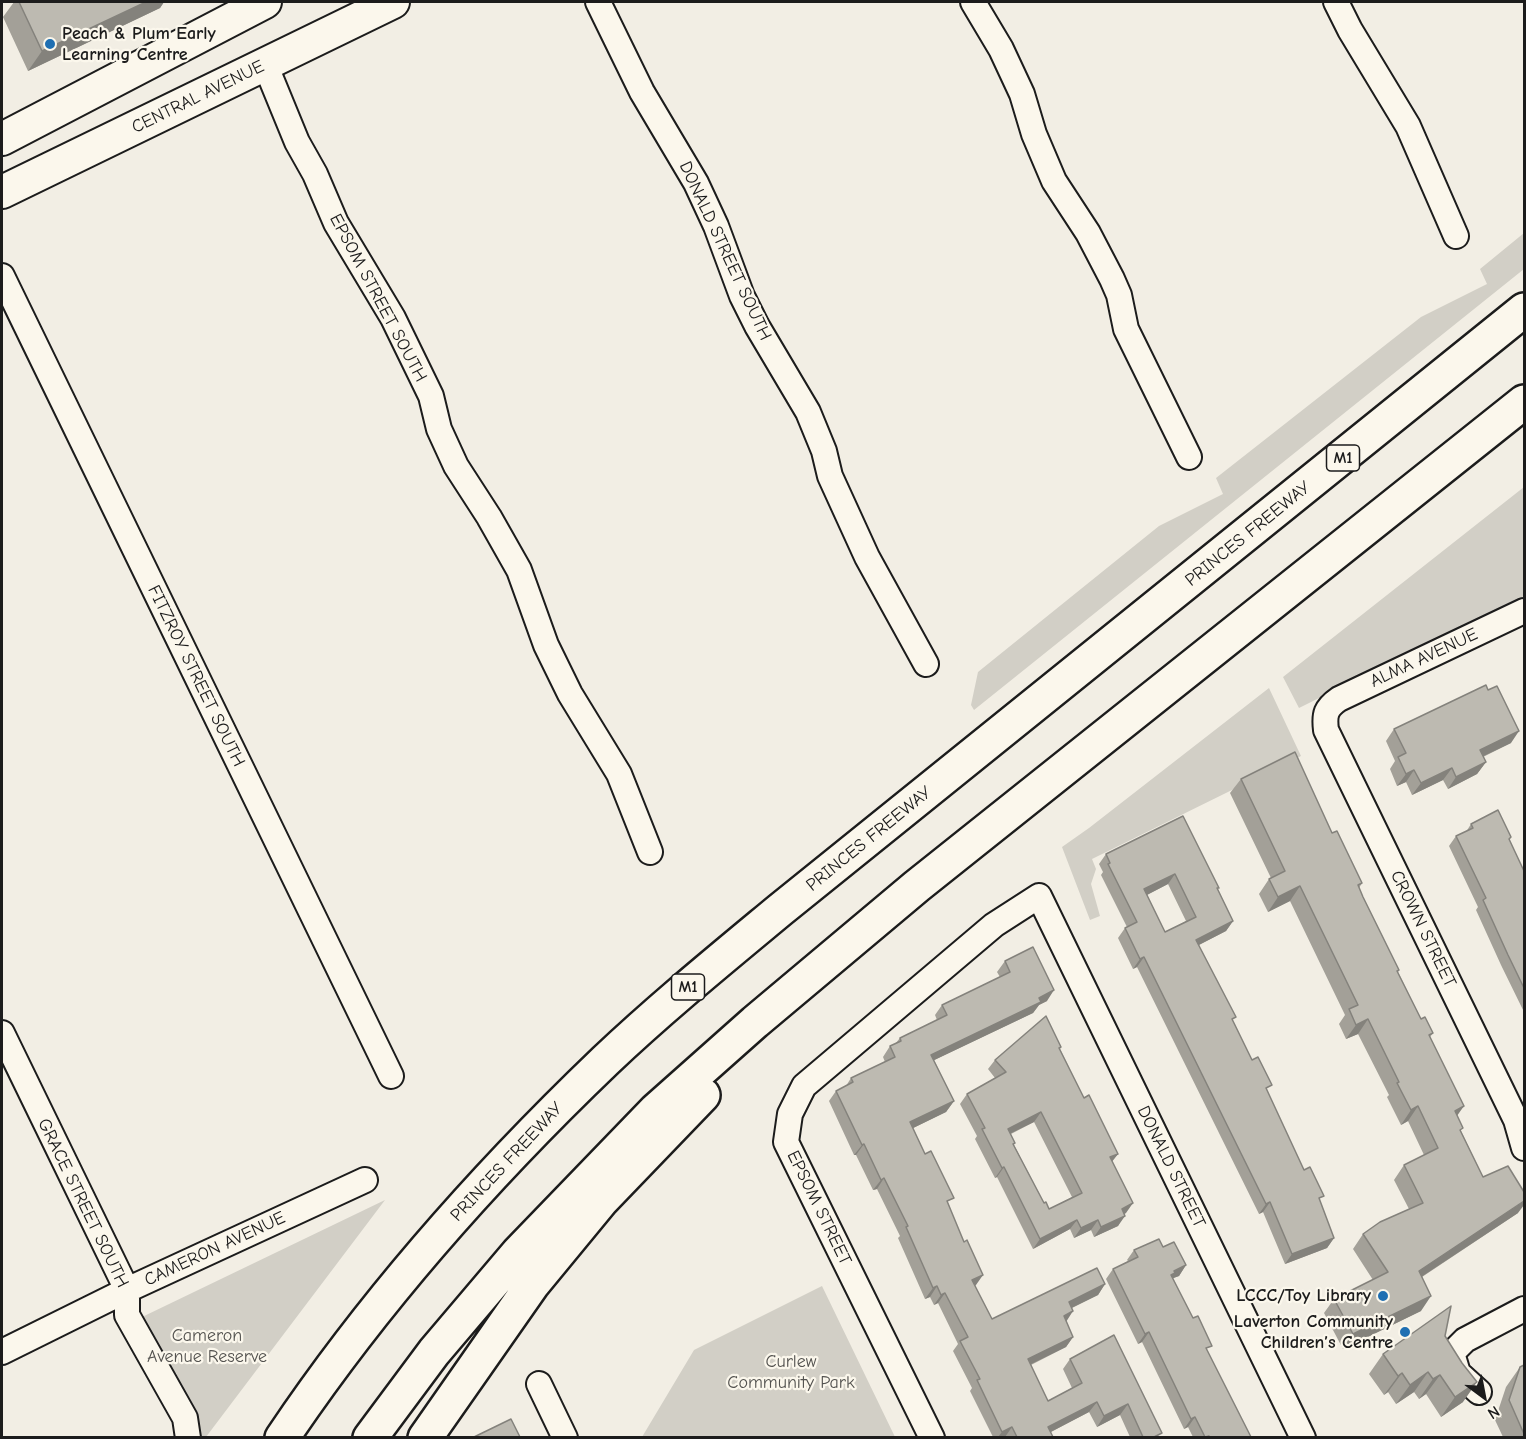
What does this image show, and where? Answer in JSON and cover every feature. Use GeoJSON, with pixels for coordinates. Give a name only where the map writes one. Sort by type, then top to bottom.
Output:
{"type":"FeatureCollection","features":[{"type":"Feature","properties":{"kind":"highway","name":"PRINCES FREEWAY"},"geometry":{"type":"LineString","coordinates":[[282,1437],[361,1331],[464,1206],[555,1109],[641,1028],[780,910],[1524,310]]}},
{"type":"Feature","properties":{"kind":"highway"},"geometry":{"type":"LineString","coordinates":[[370,1437],[434,1352],[518,1252],[610,1155],[705,1066],[917,886],[1524,402]]}},
{"type":"Feature","properties":{"kind":"highway"},"geometry":{"type":"LineString","coordinates":[[1430,478],[1524,408]]}},
{"type":"Feature","properties":{"kind":"highway"},"geometry":{"type":"LineString","coordinates":[[425,1437],[532,1285],[602,1200],[694,1103],[816,987],[917,886]]}},
{"type":"Feature","properties":{"kind":"main road"},"geometry":{"type":"LineString","coordinates":[[2,139],[265,2]]}},
{"type":"Feature","properties":{"kind":"main road","name":"CENTRAL AVENUE"},"geometry":{"type":"LineString","coordinates":[[2,192],[393,2]]}},
{"type":"Feature","properties":{"kind":"street","name":"DONALD STREET SOUTH"},"geometry":{"type":"LineString","coordinates":[[598,2],[642,92],[696,183],[716,226],[742,296],[808,412],[820,441],[830,476],[867,557],[926,664]]}},
{"type":"Feature","properties":{"kind":"street"},"geometry":{"type":"LineString","coordinates":[[973,2],[995,39],[1022,94],[1034,135],[1054,181],[1088,233],[1112,279],[1119,295],[1126,329],[1189,457]]}},
{"type":"Feature","properties":{"kind":"street"},"geometry":{"type":"LineString","coordinates":[[1336,2],[1350,30],[1408,126],[1456,236]]}},
{"type":"Feature","properties":{"kind":"street","name":"EPSOM STREET SOUTH"},"geometry":{"type":"LineString","coordinates":[[265,64],[297,142],[315,174],[336,223],[393,318],[431,396],[439,429],[456,466],[489,517],[519,570],[546,645],[570,694],[619,774],[650,852]]}},
{"type":"Feature","properties":{"kind":"street","name":"FITZROY STREET SOUTH"},"geometry":{"type":"LineString","coordinates":[[2,276],[391,1076]]}},
{"type":"Feature","properties":{"kind":"street","name":"ALMA AVENUE"},"geometry":{"type":"LineString","coordinates":[[1326,710],[1339,699],[1524,610]]}},
{"type":"Feature","properties":{"kind":"street","name":"CROWN STREET"},"geometry":{"type":"LineString","coordinates":[[1326,710],[1324,717],[1326,730],[1516,1120],[1524,1148]]}},
{"type":"Feature","properties":{"kind":"street","name":"EPSOM STREET"},"geometry":{"type":"LineString","coordinates":[[932,1437],[786,1142],[790,1114],[804,1086],[994,925],[1039,896]]}},
{"type":"Feature","properties":{"kind":"street","name":"DONALD STREET"},"geometry":{"type":"LineString","coordinates":[[1039,896],[1303,1437]]}},
{"type":"Feature","properties":{"kind":"street","name":"GRACE STREET SOUTH"},"geometry":{"type":"LineString","coordinates":[[2,1033],[127,1290],[127,1316],[185,1418],[188,1437]]}},
{"type":"Feature","properties":{"kind":"street","name":"CAMERON AVENUE"},"geometry":{"type":"LineString","coordinates":[[2,1352],[127,1290],[365,1180]]}},
{"type":"Feature","properties":{"kind":"street"},"geometry":{"type":"LineString","coordinates":[[1479,1392],[1458,1373],[1452,1353],[1465,1340],[1524,1309]]}},
{"type":"Feature","properties":{"kind":"street"},"geometry":{"type":"LineString","coordinates":[[539,1384],[565,1437]]}},
{"type":"Feature","properties":{"kind":"green space"},"geometry":{"type":"Polygon","coordinates":[[[1524,233],[1524,269],[974,710],[971,705],[978,672],[1159,526],[1223,494],[1216,478],[1421,317],[1487,284],[1480,269],[1524,233]]]}},
{"type":"Feature","properties":{"kind":"green space"},"geometry":{"type":"Polygon","coordinates":[[[1524,487],[1524,596],[1299,708],[1283,677],[1524,487]]]}},
{"type":"Feature","properties":{"kind":"green space"},"geometry":{"type":"Polygon","coordinates":[[[1269,688],[1301,756],[1092,859],[1096,869],[1091,884],[1100,916],[1090,920],[1062,847],[1269,688]]]}},
{"type":"Feature","properties":{"kind":"green space","name":"Cameron Avenue Reserve"},"geometry":{"type":"Polygon","coordinates":[[[385,1200],[206,1437],[197,1437],[140,1318],[385,1200]]]}},
{"type":"Feature","properties":{"kind":"green space","name":"Curlew Community Park"},"geometry":{"type":"Polygon","coordinates":[[[822,1286],[895,1437],[642,1437],[694,1350],[822,1286]]]}},
{"type":"Feature","properties":{"kind":"building"},"geometry":{"type":"Polygon","coordinates":[[[19,2],[146,2],[42,51],[19,2]]]}},
{"type":"Feature","properties":{"kind":"building"},"geometry":{"type":"Polygon","coordinates":[[[1486,685],[1488,690],[1497,686],[1519,731],[1480,750],[1486,762],[1456,777],[1452,768],[1421,783],[1414,770],[1406,774],[1398,757],[1406,753],[1394,729],[1486,685]]]}},
{"type":"Feature","properties":{"kind":"building"},"geometry":{"type":"Polygon","coordinates":[[[1295,752],[1332,833],[1337,831],[1362,883],[1358,885],[1399,970],[1397,971],[1421,1019],[1425,1017],[1433,1033],[1429,1035],[1464,1106],[1455,1111],[1463,1128],[1460,1130],[1483,1177],[1508,1166],[1524,1192],[1524,1201],[1419,1271],[1431,1296],[1353,1334],[1334,1299],[1388,1272],[1363,1234],[1380,1222],[1423,1203],[1404,1165],[1438,1148],[1418,1106],[1411,1110],[1368,1019],[1356,1025],[1349,1009],[1358,1005],[1300,886],[1278,897],[1269,879],[1285,871],[1241,779],[1295,752]]]}},
{"type":"Feature","properties":{"kind":"building"},"geometry":{"type":"Polygon","coordinates":[[[1498,810],[1524,871],[1524,988],[1483,900],[1486,898],[1456,836],[1473,828],[1471,824],[1498,810]]]}},
{"type":"Feature","properties":{"kind":"building"},"geometry":{"type":"Polygon","coordinates":[[[1183,816],[1233,921],[1196,940],[1236,1017],[1232,1019],[1252,1060],[1258,1057],[1272,1085],[1266,1088],[1304,1170],[1310,1167],[1324,1196],[1319,1198],[1334,1238],[1292,1254],[1270,1202],[1266,1204],[1144,957],[1140,959],[1125,928],[1137,922],[1108,864],[1110,863],[1106,854],[1183,816]],[[1175,874],[1144,889],[1165,932],[1196,917],[1175,874]]]}},
{"type":"Feature","properties":{"kind":"building"},"geometry":{"type":"Polygon","coordinates":[[[1033,947],[1054,990],[1039,998],[1041,1002],[931,1055],[954,1101],[910,1122],[925,1154],[931,1151],[954,1198],[947,1201],[964,1242],[967,1240],[983,1275],[972,1280],[992,1319],[1097,1268],[1105,1284],[1069,1302],[1073,1311],[1064,1316],[1073,1337],[1028,1359],[1048,1401],[1082,1383],[1070,1359],[1114,1335],[1162,1433],[1154,1437],[1143,1437],[1128,1404],[1104,1416],[1097,1402],[1048,1427],[1053,1437],[1017,1437],[1012,1427],[1002,1432],[977,1380],[980,1379],[960,1341],[968,1337],[945,1293],[941,1295],[937,1286],[933,1288],[906,1227],[908,1226],[884,1178],[881,1180],[864,1144],[862,1145],[836,1091],[853,1082],[851,1078],[895,1057],[890,1046],[901,1041],[900,1038],[947,1015],[942,1005],[1010,972],[1005,961],[1033,947]]]}},
{"type":"Feature","properties":{"kind":"building"},"geometry":{"type":"Polygon","coordinates":[[[1046,1016],[1084,1098],[1089,1095],[1118,1154],[1110,1157],[1133,1203],[1122,1209],[1125,1216],[1101,1227],[1098,1220],[1081,1228],[1077,1220],[1040,1239],[982,1129],[985,1128],[967,1094],[1006,1072],[995,1060],[1046,1016]],[[1041,1112],[1008,1129],[1015,1143],[1013,1144],[1049,1209],[1082,1193],[1041,1112]]]}},
{"type":"Feature","properties":{"kind":"building"},"geometry":{"type":"Polygon","coordinates":[[[1159,1239],[1163,1247],[1174,1242],[1186,1265],[1171,1275],[1193,1318],[1198,1316],[1212,1346],[1206,1348],[1251,1437],[1205,1437],[1195,1417],[1191,1419],[1149,1332],[1145,1334],[1113,1269],[1138,1257],[1134,1250],[1159,1239]]]}},
{"type":"Feature","properties":{"kind":"building"},"geometry":{"type":"Polygon","coordinates":[[[1451,1306],[1445,1336],[1477,1382],[1455,1397],[1440,1375],[1433,1379],[1428,1372],[1410,1385],[1402,1373],[1398,1376],[1383,1354],[1451,1306]]]}},
{"type":"Feature","properties":{"kind":"building"},"geometry":{"type":"Polygon","coordinates":[[[1524,1365],[1524,1434],[1509,1400],[1520,1367],[1524,1365]]]}},
{"type":"Feature","properties":{"kind":"building"},"geometry":{"type":"Polygon","coordinates":[[[511,1419],[520,1437],[474,1437],[511,1419]]]}},
{"type":"Feature","properties":{"kind":"place","name":"Peach & Plum Early Learning Centre"},"geometry":{"type":"Point","coordinates":[50,44]}},
{"type":"Feature","properties":{"kind":"place","name":"LCCC/Toy Library"},"geometry":{"type":"Point","coordinates":[1383,1296]}},
{"type":"Feature","properties":{"kind":"place","name":"Laverton Community Children’s Centre"},"geometry":{"type":"Point","coordinates":[1405,1332]}}]}
